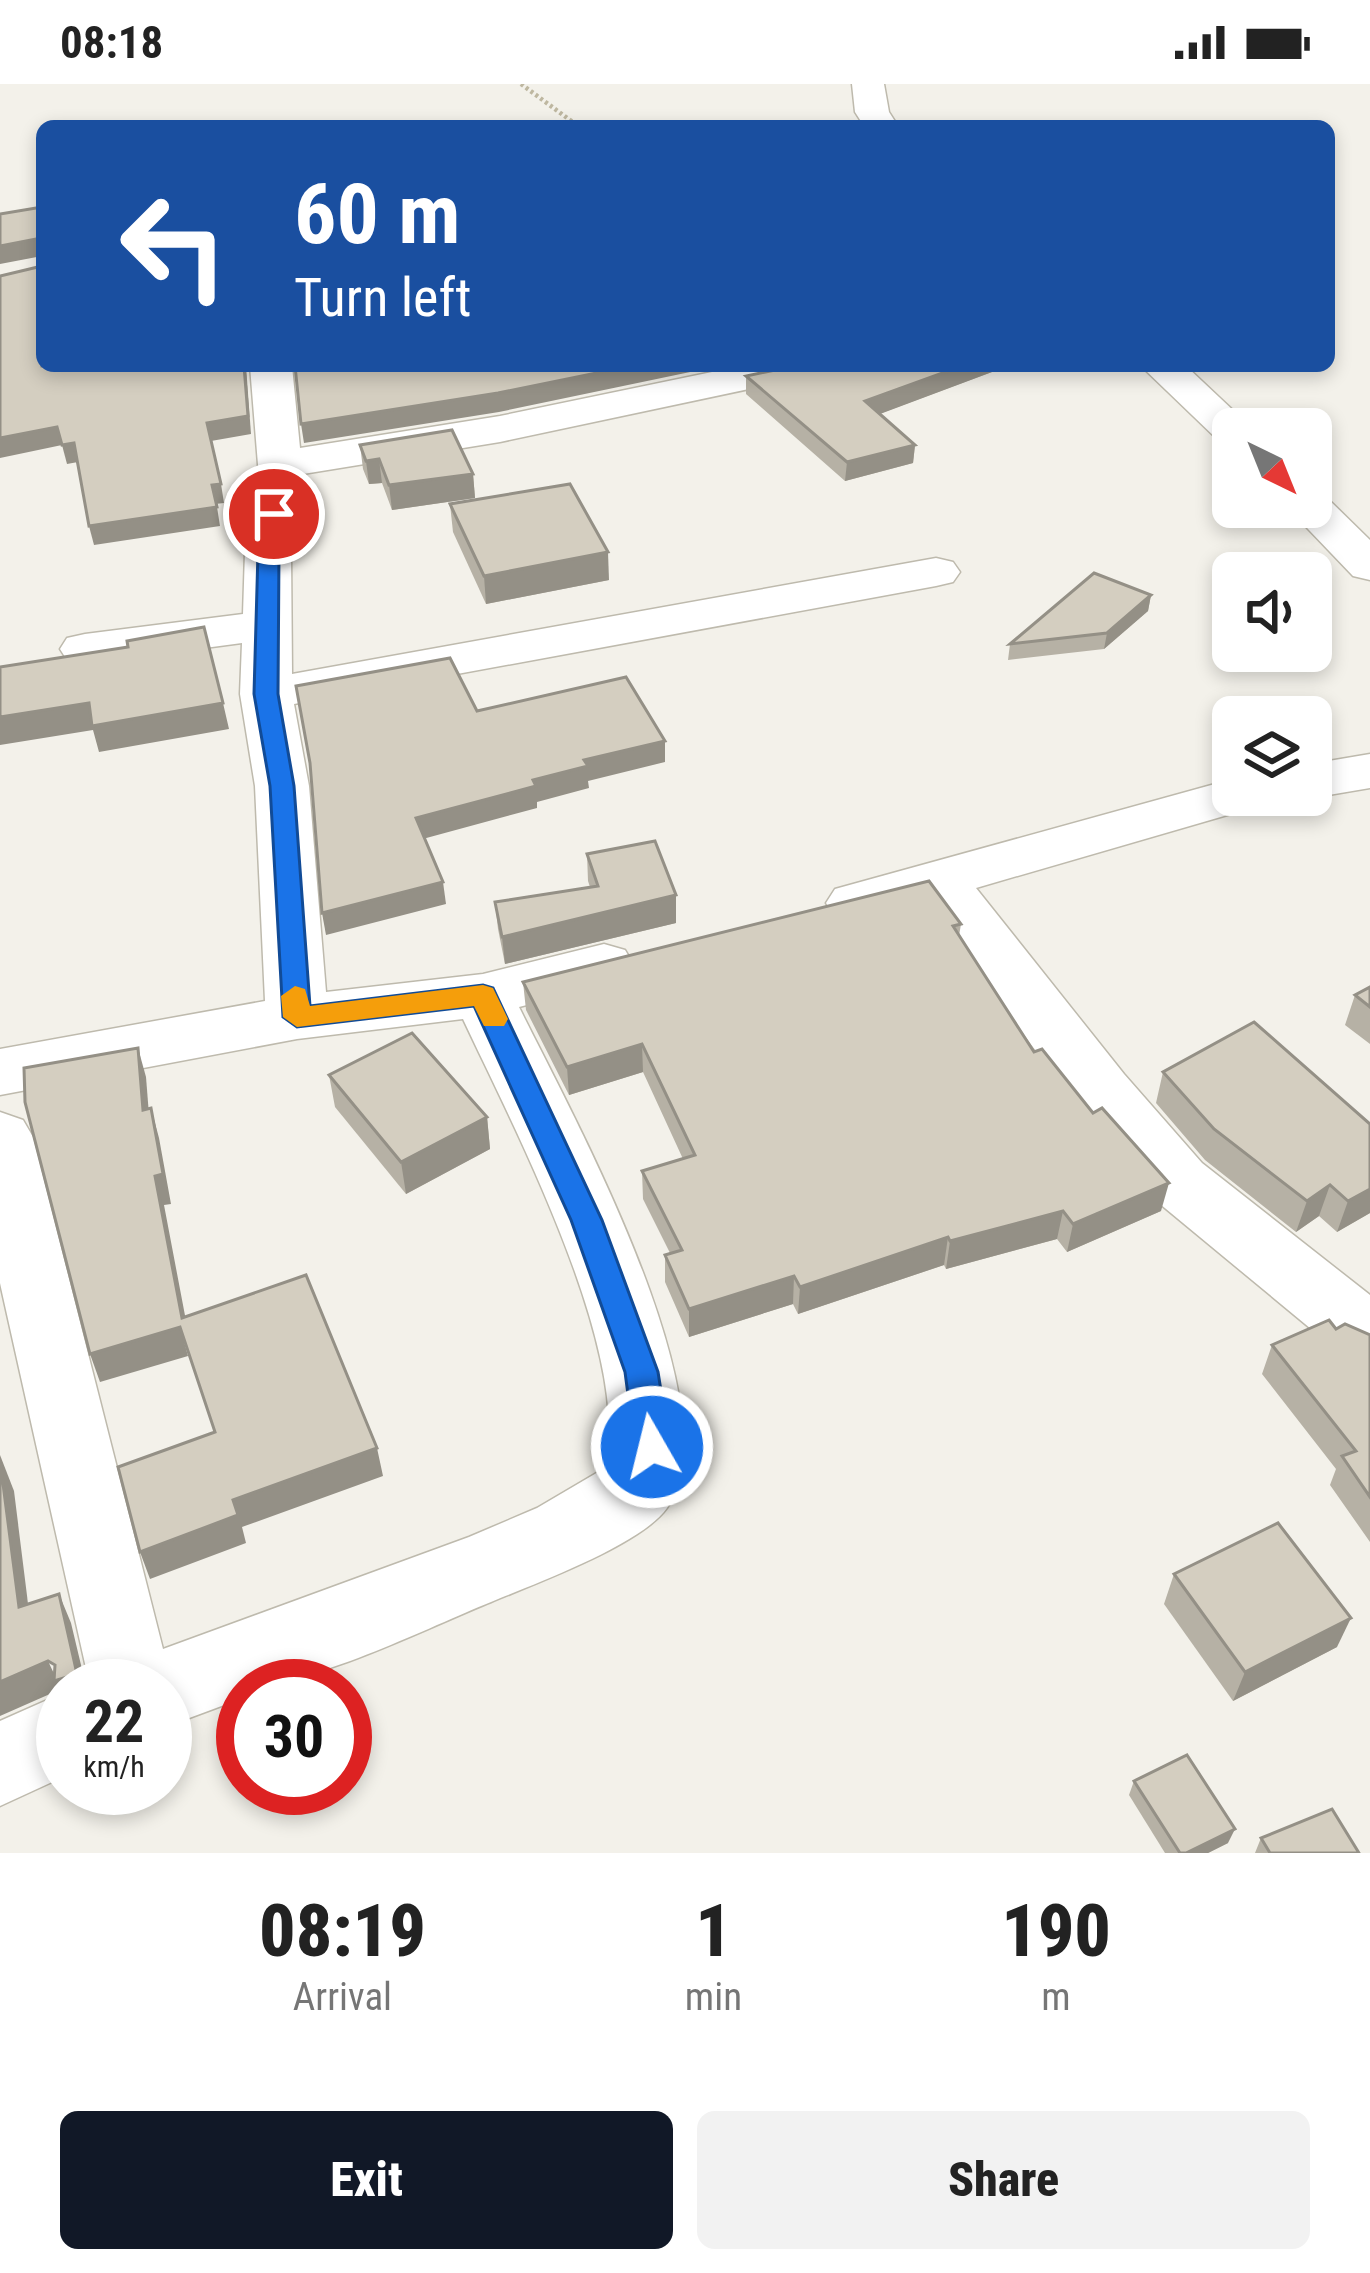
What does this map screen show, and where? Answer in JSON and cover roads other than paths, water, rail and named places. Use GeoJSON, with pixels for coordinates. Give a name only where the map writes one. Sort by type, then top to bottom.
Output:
{"type":"FeatureCollection","features":[{"type":"Feature","properties":{"kind":"street"},"geometry":{"type":"LineString","coordinates":[[868,84],[877,120]]}},
{"type":"Feature","properties":{"kind":"street"},"geometry":{"type":"LineString","coordinates":[[272,372],[280,465],[268,552],[266,694],[282,786],[297,1017]]}},
{"type":"Feature","properties":{"kind":"street"},"geometry":{"type":"LineString","coordinates":[[584,372],[615,406]]}},
{"type":"Feature","properties":{"kind":"street"},"geometry":{"type":"LineString","coordinates":[[280,465],[615,406],[773,372]]}},
{"type":"Feature","properties":{"kind":"street"},"geometry":{"type":"LineString","coordinates":[[1169,372],[1212,412]]}},
{"type":"Feature","properties":{"kind":"street"},"geometry":{"type":"LineString","coordinates":[[1331,528],[1370,566]]}},
{"type":"Feature","properties":{"kind":"street"},"geometry":{"type":"LineString","coordinates":[[266,694],[936,572]]}},
{"type":"Feature","properties":{"kind":"street"},"geometry":{"type":"LineString","coordinates":[[85,650],[269,625]]}},
{"type":"Feature","properties":{"kind":"street"},"geometry":{"type":"LineString","coordinates":[[1332,777],[1370,771]]}},
{"type":"Feature","properties":{"kind":"street"},"geometry":{"type":"LineString","coordinates":[[803,916],[941,882],[1212,802]]}},
{"type":"Feature","properties":{"kind":"street"},"geometry":{"type":"LineString","coordinates":[[941,882],[1101,1091],[1178,1181],[1370,1336]]}},
{"type":"Feature","properties":{"kind":"street"},"geometry":{"type":"LineString","coordinates":[[0,1072],[297,1017],[483,995],[666,950]]}},
{"type":"Feature","properties":{"kind":"street"},"geometry":{"type":"LineString","coordinates":[[192,1678],[564,1536],[638,1490],[652,1447],[641,1372],[586,1220],[483,995]]}},
{"type":"Feature","properties":{"kind":"street"},"geometry":{"type":"LineString","coordinates":[[0,1138],[124,1659]]}},
{"type":"Feature","properties":{"kind":"street"},"geometry":{"type":"LineString","coordinates":[[0,1764],[36,1747]]}}]}
